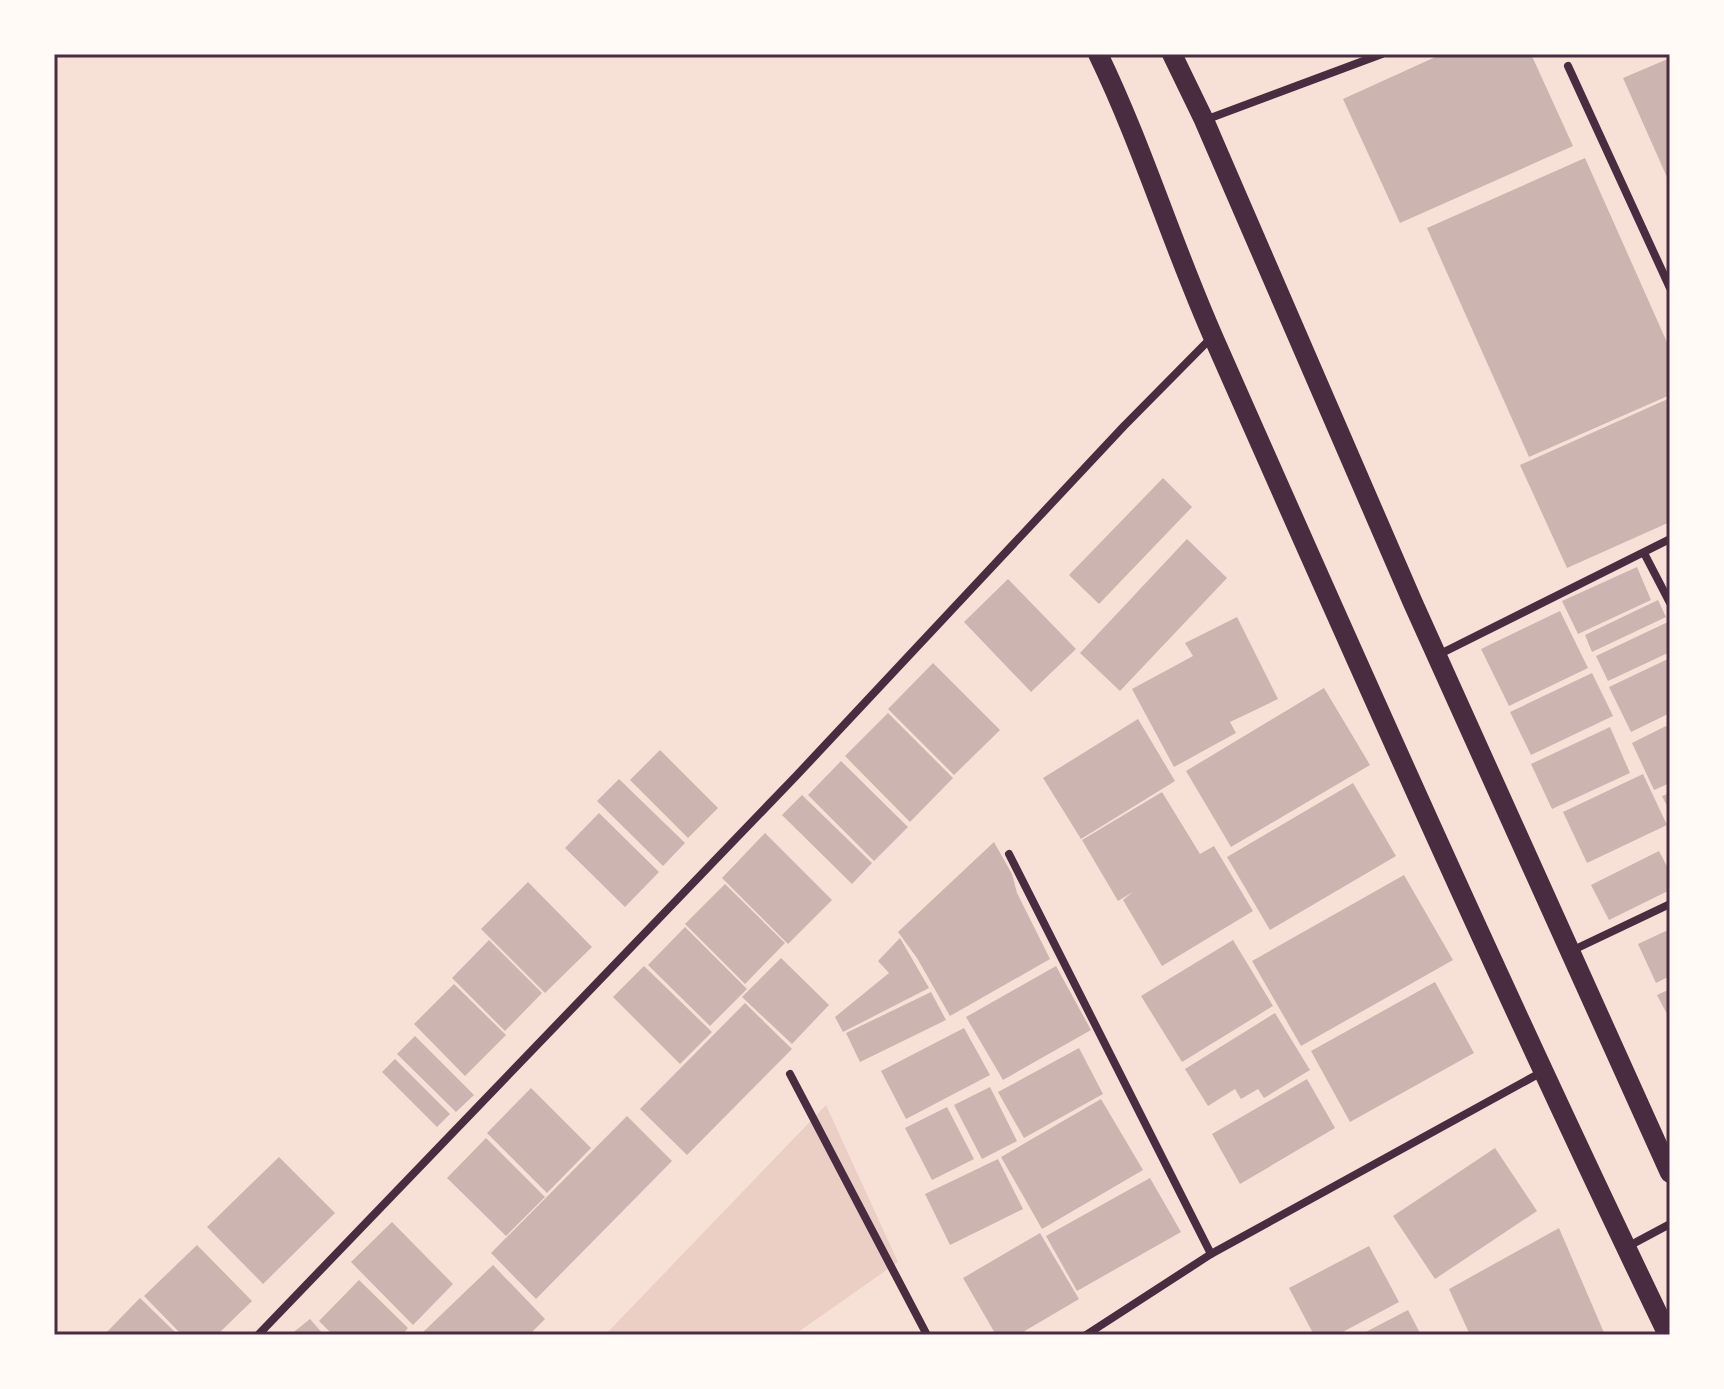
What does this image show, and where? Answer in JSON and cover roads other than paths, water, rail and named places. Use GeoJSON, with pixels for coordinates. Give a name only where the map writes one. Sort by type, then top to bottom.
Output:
{"type":"FeatureCollection","features":[{"type":"Feature","properties":{"kind":"main road"},"geometry":{"type":"LineString","coordinates":[[1098,54],[1125,109],[1212,336],[1543,1072],[1668,1335]]}},
{"type":"Feature","properties":{"kind":"main road"},"geometry":{"type":"LineString","coordinates":[[1172,54],[1204,120],[1569,953],[1670,1173]]}},
{"type":"Feature","properties":{"kind":"street"},"geometry":{"type":"LineString","coordinates":[[1204,120],[1382,54]]}},
{"type":"Feature","properties":{"kind":"street"},"geometry":{"type":"LineString","coordinates":[[1568,66],[1669,283]]}},
{"type":"Feature","properties":{"kind":"street"},"geometry":{"type":"LineString","coordinates":[[258,1335],[797,775],[1212,336]]}},
{"type":"Feature","properties":{"kind":"street"},"geometry":{"type":"LineString","coordinates":[[1437,655],[1670,539]]}},
{"type":"Feature","properties":{"kind":"street"},"geometry":{"type":"LineString","coordinates":[[1644,553],[1670,603]]}},
{"type":"Feature","properties":{"kind":"street"},"geometry":{"type":"LineString","coordinates":[[1009,854],[1211,1254]]}},
{"type":"Feature","properties":{"kind":"street"},"geometry":{"type":"LineString","coordinates":[[1569,953],[1670,904]]}},
{"type":"Feature","properties":{"kind":"street"},"geometry":{"type":"LineString","coordinates":[[1086,1335],[1211,1254],[1543,1072]]}},
{"type":"Feature","properties":{"kind":"street"},"geometry":{"type":"LineString","coordinates":[[790,1074],[927,1335]]}},
{"type":"Feature","properties":{"kind":"street"},"geometry":{"type":"LineString","coordinates":[[1626,1248],[1670,1224]]}}]}
